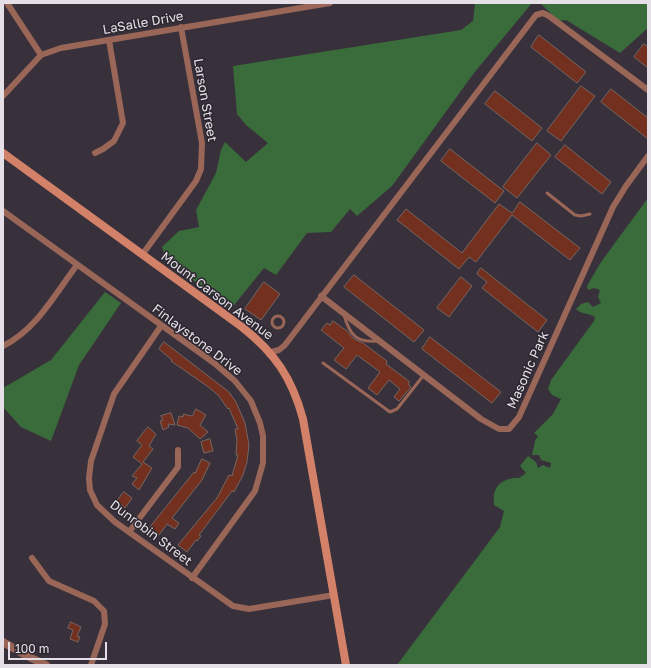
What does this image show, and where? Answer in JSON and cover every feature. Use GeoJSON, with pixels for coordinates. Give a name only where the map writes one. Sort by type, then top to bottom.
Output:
{"type":"FeatureCollection","features":[{"type":"Feature","properties":{"kind":"main road","name":"Mount Carson Avenue"},"geometry":{"type":"LineString","coordinates":[[3,153],[242,327],[278,360],[292,386],[303,419],[346,665]]}},
{"type":"Feature","properties":{"kind":"street"},"geometry":{"type":"LineString","coordinates":[[7,3],[41,55]]}},
{"type":"Feature","properties":{"kind":"street","name":"LaSalle Drive"},"geometry":{"type":"LineString","coordinates":[[3,96],[41,55],[61,48],[330,3]]}},
{"type":"Feature","properties":{"kind":"street"},"geometry":{"type":"LineString","coordinates":[[271,352],[279,350],[285,345],[538,14],[544,13],[549,16],[648,90]]}},
{"type":"Feature","properties":{"kind":"street","name":"Larson Street"},"geometry":{"type":"LineString","coordinates":[[142,255],[196,181],[201,169],[202,144],[181,28]]}},
{"type":"Feature","properties":{"kind":"street"},"geometry":{"type":"LineString","coordinates":[[94,152],[103,150],[114,141],[123,123],[109,40]]}},
{"type":"Feature","properties":{"kind":"street","name":"Masonic Park"},"geometry":{"type":"LineString","coordinates":[[321,296],[494,428],[506,430],[514,425],[613,207],[648,156]]}},
{"type":"Feature","properties":{"kind":"street","name":"Finlaystone Drive"},"geometry":{"type":"LineString","coordinates":[[3,211],[214,363],[235,381],[251,401],[260,423],[263,436],[263,463],[255,491],[192,578]]}},
{"type":"Feature","properties":{"kind":"street"},"geometry":{"type":"LineString","coordinates":[[3,346],[18,338],[31,326],[77,265]]}},
{"type":"Feature","properties":{"kind":"street","name":"Dunrobin Street"},"geometry":{"type":"LineString","coordinates":[[161,326],[114,394],[91,461],[89,478],[90,490],[97,505],[129,532],[233,606],[240,608],[253,608],[334,595]]}},
{"type":"Feature","properties":{"kind":"street"},"geometry":{"type":"LineString","coordinates":[[129,532],[178,467],[178,450]]}},
{"type":"Feature","properties":{"kind":"street"},"geometry":{"type":"LineString","coordinates":[[32,558],[49,581],[94,601],[104,611],[105,624],[91,665]]}},
{"type":"Feature","properties":{"kind":"street"},"geometry":{"type":"LineString","coordinates":[[3,642],[46,665]]}},
{"type":"Feature","properties":{"kind":"lane"},"geometry":{"type":"LineString","coordinates":[[547,193],[575,215],[580,216],[590,214]]}},
{"type":"Feature","properties":{"kind":"lane"},"geometry":{"type":"LineString","coordinates":[[343,313],[349,330],[354,336],[364,341],[380,341]]}},
{"type":"Feature","properties":{"kind":"lane"},"geometry":{"type":"LineString","coordinates":[[278,316],[283,319],[284,323],[281,328],[277,328],[273,326],[272,322],[273,318],[278,316]]}},
{"type":"Feature","properties":{"kind":"lane"},"geometry":{"type":"LineString","coordinates":[[323,363],[390,412],[397,410],[424,375]]}},
{"type":"Feature","properties":{"kind":"green space"},"geometry":{"type":"Polygon","coordinates":[[[475,3],[532,3],[474,73],[392,186],[357,216],[350,209],[331,232],[307,233],[276,275],[264,268],[231,309],[166,260],[162,247],[179,231],[199,227],[196,210],[216,173],[221,150],[225,142],[246,162],[268,143],[246,125],[237,114],[233,66],[461,30],[473,21],[475,3]]]}},
{"type":"Feature","properties":{"kind":"green space"},"geometry":{"type":"Polygon","coordinates":[[[540,3],[648,3],[648,28],[620,53],[566,20],[559,21],[540,3]]]}},
{"type":"Feature","properties":{"kind":"green space"},"geometry":{"type":"Polygon","coordinates":[[[648,198],[648,665],[397,665],[500,527],[504,511],[494,505],[494,494],[499,485],[512,478],[519,478],[526,473],[520,466],[528,456],[536,462],[538,468],[543,465],[550,468],[551,463],[541,460],[539,455],[532,455],[535,441],[538,436],[534,433],[553,414],[561,399],[552,395],[548,389],[551,380],[594,321],[595,317],[580,312],[576,309],[581,304],[588,302],[593,307],[601,303],[598,297],[600,290],[594,288],[588,290],[587,286],[601,262],[648,198]]]}},
{"type":"Feature","properties":{"kind":"green space"},"geometry":{"type":"Polygon","coordinates":[[[105,292],[121,303],[79,365],[51,441],[21,427],[3,407],[3,388],[51,360],[105,292]]]}},
{"type":"Feature","properties":{"kind":"building"},"geometry":{"type":"Polygon","coordinates":[[[539,35],[586,72],[577,83],[531,47],[539,35]]]}},
{"type":"Feature","properties":{"kind":"building"},"geometry":{"type":"Polygon","coordinates":[[[644,44],[648,47],[648,68],[634,57],[644,44]]]}},
{"type":"Feature","properties":{"kind":"building"},"geometry":{"type":"Polygon","coordinates":[[[581,86],[595,96],[561,141],[547,131],[581,86]]]}},
{"type":"Feature","properties":{"kind":"building"},"geometry":{"type":"Polygon","coordinates":[[[611,89],[648,118],[648,139],[601,102],[611,89]]]}},
{"type":"Feature","properties":{"kind":"building"},"geometry":{"type":"Polygon","coordinates":[[[495,91],[542,128],[532,141],[485,104],[495,91]]]}},
{"type":"Feature","properties":{"kind":"building"},"geometry":{"type":"Polygon","coordinates":[[[537,143],[551,155],[517,198],[503,187],[537,143]]]}},
{"type":"Feature","properties":{"kind":"building"},"geometry":{"type":"Polygon","coordinates":[[[565,145],[611,182],[602,194],[555,157],[565,145]]]}},
{"type":"Feature","properties":{"kind":"building"},"geometry":{"type":"Polygon","coordinates":[[[450,149],[504,191],[495,203],[441,161],[450,149]]]}},
{"type":"Feature","properties":{"kind":"building"},"geometry":{"type":"Polygon","coordinates":[[[520,202],[580,248],[570,260],[512,215],[476,262],[469,257],[459,269],[397,220],[406,209],[462,253],[499,204],[512,213],[520,202]]]}},
{"type":"Feature","properties":{"kind":"building"},"geometry":{"type":"Polygon","coordinates":[[[481,268],[547,320],[538,332],[482,288],[487,282],[477,274],[481,268]]]}},
{"type":"Feature","properties":{"kind":"building"},"geometry":{"type":"Polygon","coordinates":[[[354,275],[424,330],[414,342],[344,287],[354,275]]]}},
{"type":"Feature","properties":{"kind":"building"},"geometry":{"type":"Polygon","coordinates":[[[461,277],[472,286],[449,317],[437,308],[461,277]]]}},
{"type":"Feature","properties":{"kind":"building"},"geometry":{"type":"Polygon","coordinates":[[[264,282],[280,294],[261,320],[245,309],[264,282]]]}},
{"type":"Feature","properties":{"kind":"building"},"geometry":{"type":"Polygon","coordinates":[[[333,321],[347,331],[354,339],[363,343],[387,361],[386,364],[410,382],[408,384],[411,387],[399,401],[394,397],[400,389],[389,380],[377,395],[368,388],[380,372],[357,355],[346,369],[334,360],[344,348],[321,330],[327,323],[330,325],[333,321]]]}},
{"type":"Feature","properties":{"kind":"building"},"geometry":{"type":"Polygon","coordinates":[[[430,337],[501,392],[492,403],[422,349],[430,337]]]}},
{"type":"Feature","properties":{"kind":"building"},"geometry":{"type":"Polygon","coordinates":[[[164,342],[229,392],[236,402],[245,423],[249,445],[247,462],[243,475],[234,492],[232,491],[199,535],[201,536],[187,552],[178,545],[217,498],[229,475],[232,476],[238,455],[236,455],[237,440],[235,429],[238,429],[229,408],[228,409],[218,395],[171,361],[172,360],[159,349],[164,342]]]}},
{"type":"Feature","properties":{"kind":"building"},"geometry":{"type":"Polygon","coordinates":[[[196,409],[206,415],[200,425],[208,432],[200,439],[188,428],[177,425],[179,416],[183,417],[183,414],[192,416],[196,409]]]}},
{"type":"Feature","properties":{"kind":"building"},"geometry":{"type":"Polygon","coordinates":[[[171,413],[175,425],[168,424],[169,427],[163,430],[160,421],[163,420],[161,416],[171,413]]]}},
{"type":"Feature","properties":{"kind":"building"},"geometry":{"type":"Polygon","coordinates":[[[148,427],[156,434],[149,446],[153,449],[143,462],[152,468],[139,490],[132,484],[137,478],[132,476],[142,464],[133,457],[142,445],[137,441],[148,427]]]}},
{"type":"Feature","properties":{"kind":"building"},"geometry":{"type":"Polygon","coordinates":[[[210,439],[213,451],[204,453],[201,442],[210,439]]]}},
{"type":"Feature","properties":{"kind":"building"},"geometry":{"type":"Polygon","coordinates":[[[202,459],[210,463],[202,480],[172,518],[179,523],[175,529],[167,524],[159,535],[149,528],[194,472],[195,473],[202,459]]]}},
{"type":"Feature","properties":{"kind":"building"},"geometry":{"type":"Polygon","coordinates":[[[124,492],[132,498],[125,508],[117,501],[124,492]]]}},
{"type":"Feature","properties":{"kind":"building"},"geometry":{"type":"Polygon","coordinates":[[[71,622],[81,627],[77,636],[80,637],[78,642],[70,639],[73,630],[68,628],[71,622]]]}}]}
